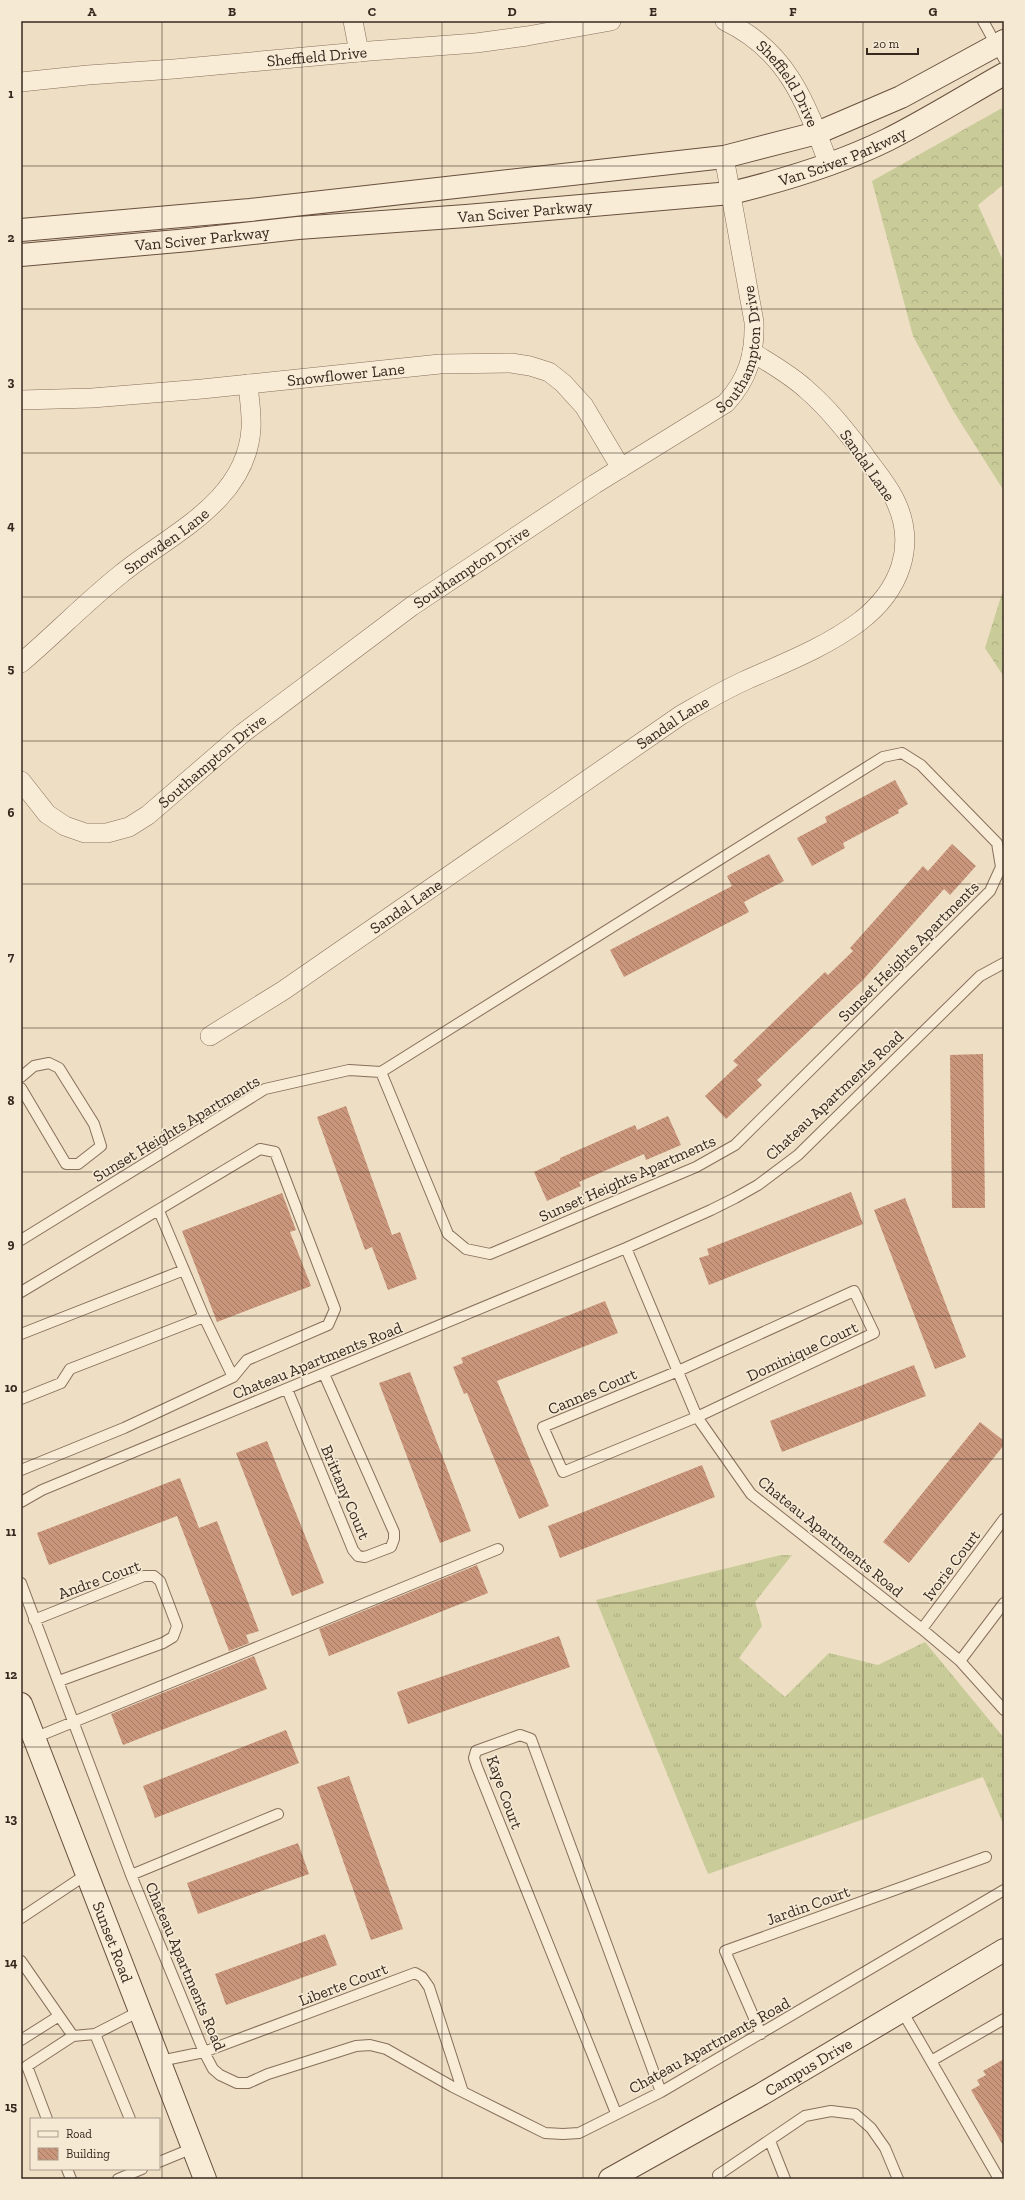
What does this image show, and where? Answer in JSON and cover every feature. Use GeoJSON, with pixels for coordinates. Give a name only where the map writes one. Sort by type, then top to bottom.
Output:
{"type":"FeatureCollection","features":[{"type":"Feature","properties":{"kind":"street"},"geometry":{"type":"LineString","coordinates":[[353,21],[359,52]]}},
{"type":"Feature","properties":{"kind":"street","name":"Sheffield Drive"},"geometry":{"type":"LineString","coordinates":[[21,82],[502,40],[611,21]]}},
{"type":"Feature","properties":{"kind":"street","name":"Sheffield Drive"},"geometry":{"type":"LineString","coordinates":[[725,21],[755,38],[773,54],[794,82],[817,133],[829,165]]}},
{"type":"Feature","properties":{"kind":"street","name":"Van Sciver Parkway"},"geometry":{"type":"LineString","coordinates":[[21,230],[250,210],[724,156],[817,133],[901,97],[1001,49]]}},
{"type":"Feature","properties":{"kind":"street","name":"Van Sciver Parkway"},"geometry":{"type":"LineString","coordinates":[[21,255],[189,240],[298,228],[466,216],[731,193],[829,165],[887,140],[1004,74]]}},
{"type":"Feature","properties":{"kind":"street","name":"Southampton Drive"},"geometry":{"type":"LineString","coordinates":[[21,781],[46,814],[65,826],[85,833],[107,833],[129,826],[148,815],[243,733],[390,622],[514,536],[726,403],[739,388],[752,352],[754,322],[724,156]]}},
{"type":"Feature","properties":{"kind":"street","name":"Sandal Lane"},"geometry":{"type":"LineString","coordinates":[[210,1036],[284,990],[681,715],[723,691],[827,643],[860,621],[886,596],[895,582],[902,566],[904,550],[905,532],[894,498],[875,468],[832,414],[807,390],[752,352]]}},
{"type":"Feature","properties":{"kind":"street","name":"Snowflower Lane"},"geometry":{"type":"LineString","coordinates":[[21,400],[92,398],[248,384],[440,364],[488,362],[530,366],[549,372],[575,395],[584,406],[621,468]]}},
{"type":"Feature","properties":{"kind":"street","name":"Snowden Lane"},"geometry":{"type":"LineString","coordinates":[[21,663],[85,603],[122,573],[199,517],[230,484],[245,453],[251,429],[248,384]]}},
{"type":"Feature","properties":{"kind":"street","name":"Sunset Road"},"geometry":{"type":"LineString","coordinates":[[21,1704],[205,2179]]}},
{"type":"Feature","properties":{"kind":"street","name":"Campus Drive"},"geometry":{"type":"LineString","coordinates":[[610,2179],[670,2147],[1004,1950]]}},
{"type":"Feature","properties":{"kind":"lane"},"geometry":{"type":"LineString","coordinates":[[983,21],[1001,49]]}},
{"type":"Feature","properties":{"kind":"lane","name":"Sunset Heights Apartments"},"geometry":{"type":"LineString","coordinates":[[21,1240],[265,1089],[350,1070],[381,1072],[883,757],[902,753],[921,765],[997,843],[1001,867],[990,891],[735,1146],[696,1167],[490,1254],[466,1249],[448,1234],[381,1072]]}},
{"type":"Feature","properties":{"kind":"lane","name":"Chateau Apartments Road"},"geometry":{"type":"LineString","coordinates":[[21,1502],[42,1490],[626,1248],[711,1210],[764,1180],[798,1155],[980,976],[1004,963]]}},
{"type":"Feature","properties":{"kind":"lane"},"geometry":{"type":"LineString","coordinates":[[21,1077],[34,1066],[49,1063],[59,1068],[94,1124],[101,1146],[78,1164],[66,1164],[21,1088]]}},
{"type":"Feature","properties":{"kind":"lane"},"geometry":{"type":"LineString","coordinates":[[21,1292],[159,1211],[260,1149],[275,1152],[335,1309],[328,1325],[247,1360],[233,1377],[124,1428],[21,1470]]}},
{"type":"Feature","properties":{"kind":"lane"},"geometry":{"type":"LineString","coordinates":[[159,1211],[204,1317],[233,1377]]}},
{"type":"Feature","properties":{"kind":"lane","name":"Chateau Apartments Road"},"geometry":{"type":"LineString","coordinates":[[626,1248],[676,1372],[697,1417],[751,1494],[922,1629],[960,1661],[1004,1710]]}},
{"type":"Feature","properties":{"kind":"lane"},"geometry":{"type":"LineString","coordinates":[[21,1334],[184,1270]]}},
{"type":"Feature","properties":{"kind":"lane","name":"Dominique Court"},"geometry":{"type":"LineString","coordinates":[[676,1372],[854,1291],[874,1334],[697,1417]]}},
{"type":"Feature","properties":{"kind":"lane"},"geometry":{"type":"LineString","coordinates":[[21,1399],[61,1383],[70,1369],[204,1317]]}},
{"type":"Feature","properties":{"kind":"lane","name":"Cannes Court"},"geometry":{"type":"LineString","coordinates":[[676,1372],[543,1428],[563,1472],[697,1417]]}},
{"type":"Feature","properties":{"kind":"lane","name":"Brittany Court"},"geometry":{"type":"LineString","coordinates":[[287,1389],[353,1550],[358,1556],[365,1557],[391,1547],[394,1540],[394,1532],[324,1374]]}},
{"type":"Feature","properties":{"kind":"lane","name":"Ivorie Court"},"geometry":{"type":"LineString","coordinates":[[922,1629],[1004,1519]]}},
{"type":"Feature","properties":{"kind":"lane"},"geometry":{"type":"LineString","coordinates":[[34,1738],[498,1549]]}},
{"type":"Feature","properties":{"kind":"lane","name":"Andre Court"},"geometry":{"type":"LineString","coordinates":[[34,1620],[144,1576],[154,1576],[160,1581],[177,1626],[173,1637],[163,1643],[59,1681]]}},
{"type":"Feature","properties":{"kind":"lane","name":"Chateau Apartments Road"},"geometry":{"type":"LineString","coordinates":[[21,1583],[131,1875],[204,2052],[213,2069],[220,2076],[229,2081],[243,2083],[356,2046],[370,2045],[386,2049],[453,2087],[462,2089],[545,2133],[579,2133],[616,2113],[662,2092],[1004,1890]]}},
{"type":"Feature","properties":{"kind":"lane"},"geometry":{"type":"LineString","coordinates":[[960,1661],[1004,1603]]}},
{"type":"Feature","properties":{"kind":"lane","name":"Kaye Court"},"geometry":{"type":"LineString","coordinates":[[616,2113],[477,1767],[474,1758],[476,1751],[520,1735],[531,1739],[662,2092]]}},
{"type":"Feature","properties":{"kind":"lane"},"geometry":{"type":"LineString","coordinates":[[131,1875],[278,1814]]}},
{"type":"Feature","properties":{"kind":"lane","name":"Jardin Court"},"geometry":{"type":"LineString","coordinates":[[761,2034],[725,1951],[986,1857]]}},
{"type":"Feature","properties":{"kind":"lane"},"geometry":{"type":"LineString","coordinates":[[21,1918],[87,1874]]}},
{"type":"Feature","properties":{"kind":"lane"},"geometry":{"type":"LineString","coordinates":[[21,1961],[73,2036]]}},
{"type":"Feature","properties":{"kind":"lane","name":"Liberte Court"},"geometry":{"type":"LineString","coordinates":[[160,2061],[204,2052],[414,1972],[422,1977],[429,1987],[462,2089]]}},
{"type":"Feature","properties":{"kind":"lane"},"geometry":{"type":"LineString","coordinates":[[47,2118],[27,2066],[73,2036],[95,2034],[140,2011]]}},
{"type":"Feature","properties":{"kind":"lane"},"geometry":{"type":"LineString","coordinates":[[902,2011],[999,2179]]}},
{"type":"Feature","properties":{"kind":"lane"},"geometry":{"type":"LineString","coordinates":[[21,2040],[59,2016]]}},
{"type":"Feature","properties":{"kind":"lane"},"geometry":{"type":"LineString","coordinates":[[931,2061],[1004,2019]]}},
{"type":"Feature","properties":{"kind":"lane"},"geometry":{"type":"LineString","coordinates":[[95,2034],[130,2118]]}},
{"type":"Feature","properties":{"kind":"lane"},"geometry":{"type":"LineString","coordinates":[[716,2178],[805,2116],[831,2111],[855,2114],[871,2128],[885,2148],[898,2179]]}},
{"type":"Feature","properties":{"kind":"lane"},"geometry":{"type":"LineString","coordinates":[[770,2141],[785,2179]]}},
{"type":"Feature","properties":{"kind":"lane"},"geometry":{"type":"LineString","coordinates":[[160,2162],[194,2148]]}},
{"type":"Feature","properties":{"kind":"lane"},"geometry":{"type":"LineString","coordinates":[[118,2179],[140,2170]]}},
{"type":"Feature","properties":{"kind":"green space"},"geometry":{"type":"Polygon","coordinates":[[[1004,107],[1004,184],[978,205],[1004,263],[1004,491],[954,412],[913,336],[872,181],[1004,107]]]}},
{"type":"Feature","properties":{"kind":"green space"},"geometry":{"type":"Polygon","coordinates":[[[1004,587],[1004,677],[985,648],[1004,587]]]}},
{"type":"Feature","properties":{"kind":"green space"},"geometry":{"type":"Polygon","coordinates":[[[781,1555],[792,1555],[755,1602],[762,1626],[739,1658],[785,1697],[829,1653],[878,1665],[925,1642],[1004,1738],[1004,1826],[983,1777],[708,1874],[596,1600],[781,1555]]]}},
{"type":"Feature","properties":{"kind":"building"},"geometry":{"type":"Polygon","coordinates":[[[895,780],[908,804],[898,810],[899,813],[843,843],[845,848],[812,866],[797,838],[827,822],[825,817],[895,780]]]}},
{"type":"Feature","properties":{"kind":"building"},"geometry":{"type":"Polygon","coordinates":[[[952,844],[976,866],[950,895],[944,889],[863,980],[757,1080],[762,1085],[726,1119],[705,1096],[738,1065],[733,1061],[825,972],[828,975],[853,951],[850,948],[923,866],[928,871],[952,844]]]}},
{"type":"Feature","properties":{"kind":"building"},"geometry":{"type":"Polygon","coordinates":[[[769,854],[784,881],[744,902],[749,912],[624,977],[610,950],[732,886],[727,876],[769,854]]]}},
{"type":"Feature","properties":{"kind":"building"},"geometry":{"type":"Polygon","coordinates":[[[983,1054],[985,1208],[952,1208],[950,1055],[983,1054]]]}},
{"type":"Feature","properties":{"kind":"building"},"geometry":{"type":"Polygon","coordinates":[[[346,1106],[392,1235],[400,1232],[417,1279],[388,1290],[372,1247],[365,1250],[317,1117],[346,1106]]]}},
{"type":"Feature","properties":{"kind":"building"},"geometry":{"type":"Polygon","coordinates":[[[668,1116],[681,1145],[646,1160],[644,1154],[579,1182],[581,1186],[547,1201],[534,1172],[560,1160],[560,1158],[635,1125],[637,1130],[668,1116]]]}},
{"type":"Feature","properties":{"kind":"building"},"geometry":{"type":"Polygon","coordinates":[[[851,1192],[863,1224],[709,1285],[699,1258],[709,1255],[707,1249],[851,1192]]]}},
{"type":"Feature","properties":{"kind":"building"},"geometry":{"type":"Polygon","coordinates":[[[282,1193],[296,1230],[290,1232],[311,1286],[217,1322],[182,1231],[282,1193]]]}},
{"type":"Feature","properties":{"kind":"building"},"geometry":{"type":"Polygon","coordinates":[[[905,1198],[966,1357],[935,1369],[874,1210],[905,1198]]]}},
{"type":"Feature","properties":{"kind":"building"},"geometry":{"type":"Polygon","coordinates":[[[605,1301],[618,1333],[497,1381],[549,1506],[519,1519],[467,1393],[464,1394],[453,1367],[463,1363],[461,1358],[605,1301]]]}},
{"type":"Feature","properties":{"kind":"building"},"geometry":{"type":"Polygon","coordinates":[[[914,1365],[926,1396],[782,1452],[770,1421],[914,1365]]]}},
{"type":"Feature","properties":{"kind":"building"},"geometry":{"type":"Polygon","coordinates":[[[410,1372],[471,1531],[440,1543],[379,1383],[410,1372]]]}},
{"type":"Feature","properties":{"kind":"building"},"geometry":{"type":"Polygon","coordinates":[[[980,1422],[1004,1441],[1004,1445],[909,1563],[883,1542],[980,1422]]]}},
{"type":"Feature","properties":{"kind":"building"},"geometry":{"type":"Polygon","coordinates":[[[267,1441],[324,1583],[292,1596],[236,1453],[267,1441]]]}},
{"type":"Feature","properties":{"kind":"building"},"geometry":{"type":"Polygon","coordinates":[[[702,1465],[715,1497],[560,1558],[548,1526],[702,1465]]]}},
{"type":"Feature","properties":{"kind":"building"},"geometry":{"type":"Polygon","coordinates":[[[180,1478],[199,1528],[217,1521],[259,1631],[246,1635],[249,1643],[229,1651],[177,1516],[49,1565],[37,1533],[180,1478]]]}},
{"type":"Feature","properties":{"kind":"building"},"geometry":{"type":"Polygon","coordinates":[[[477,1565],[488,1593],[329,1656],[319,1629],[477,1565]]]}},
{"type":"Feature","properties":{"kind":"building"},"geometry":{"type":"Polygon","coordinates":[[[559,1636],[570,1667],[408,1724],[397,1692],[559,1636]]]}},
{"type":"Feature","properties":{"kind":"building"},"geometry":{"type":"Polygon","coordinates":[[[254,1656],[267,1689],[123,1745],[111,1714],[254,1656]]]}},
{"type":"Feature","properties":{"kind":"building"},"geometry":{"type":"Polygon","coordinates":[[[286,1730],[299,1763],[155,1818],[143,1786],[286,1730]]]}},
{"type":"Feature","properties":{"kind":"building"},"geometry":{"type":"Polygon","coordinates":[[[349,1776],[403,1929],[371,1940],[317,1787],[349,1776]]]}},
{"type":"Feature","properties":{"kind":"building"},"geometry":{"type":"Polygon","coordinates":[[[298,1843],[309,1874],[198,1914],[187,1883],[298,1843]]]}},
{"type":"Feature","properties":{"kind":"building"},"geometry":{"type":"Polygon","coordinates":[[[325,1934],[337,1965],[226,2005],[215,1974],[325,1934]]]}},
{"type":"Feature","properties":{"kind":"building"},"geometry":{"type":"Polygon","coordinates":[[[1004,2059],[1004,2147],[971,2090],[980,2085],[977,2080],[986,2075],[983,2071],[1004,2059]]]}}]}
